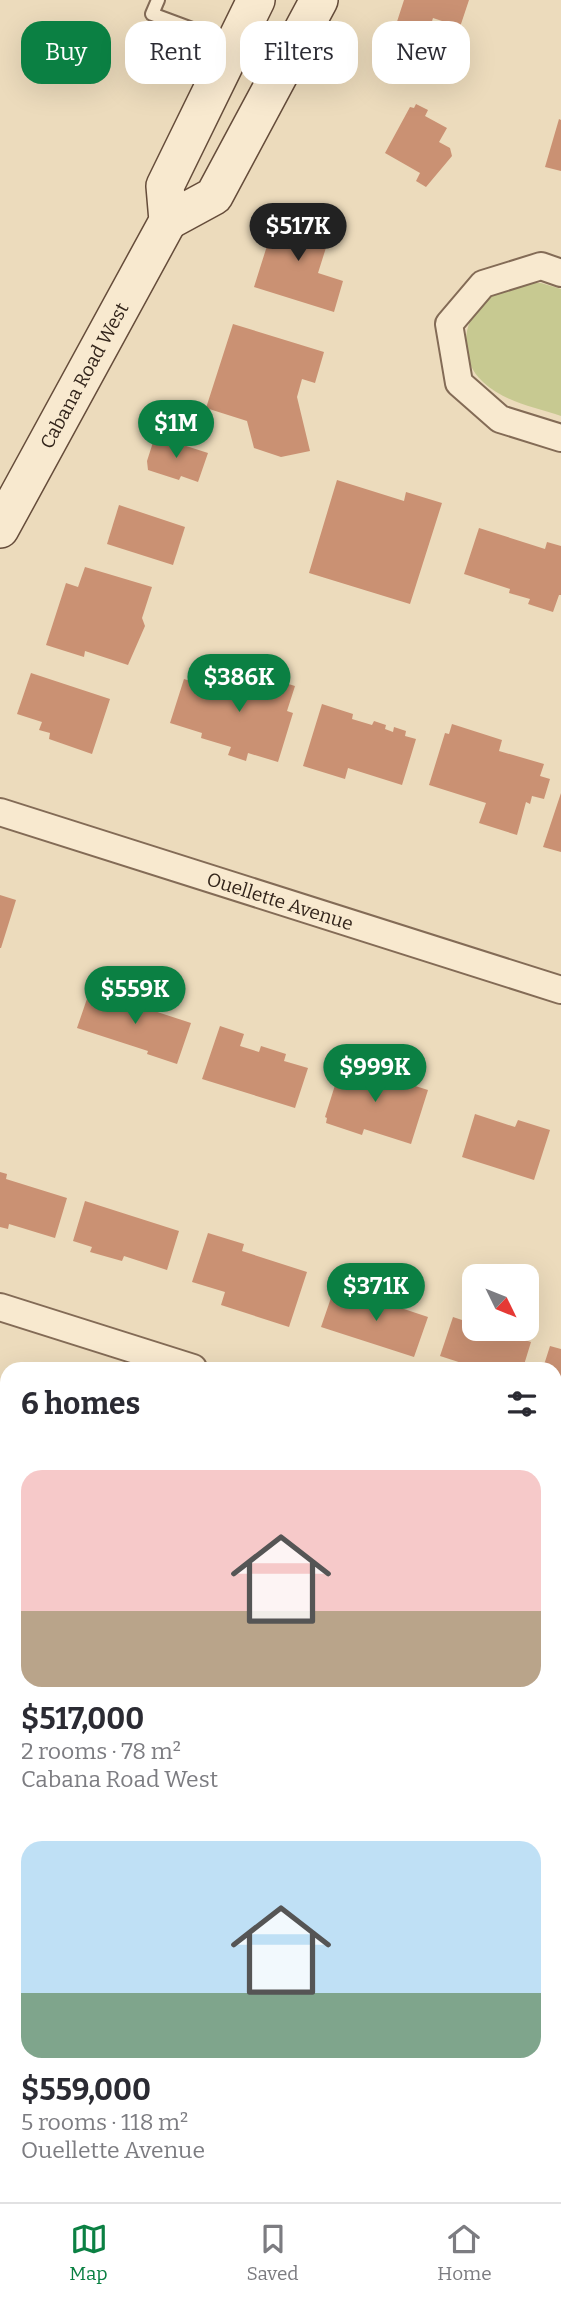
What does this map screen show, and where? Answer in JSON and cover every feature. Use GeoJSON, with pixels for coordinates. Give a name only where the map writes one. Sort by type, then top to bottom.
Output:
{"type":"FeatureCollection","features":[{"type":"Feature","properties":{"kind":"main road"},"geometry":{"type":"LineString","coordinates":[[256,0],[165,186],[167,221],[214,196],[319,0]]}},
{"type":"Feature","properties":{"kind":"main road","name":"Cabana Road West"},"geometry":{"type":"LineString","coordinates":[[0,529],[167,221]]}},
{"type":"Feature","properties":{"kind":"street"},"geometry":{"type":"LineString","coordinates":[[561,273],[541,266],[482,284],[449,324],[458,383],[500,419],[561,438]]}},
{"type":"Feature","properties":{"kind":"street","name":"Ouellette Avenue"},"geometry":{"type":"LineString","coordinates":[[0,812],[561,990]]}},
{"type":"Feature","properties":{"kind":"street"},"geometry":{"type":"LineString","coordinates":[[0,1307],[174,1362]]}},
{"type":"Feature","properties":{"kind":"lane"},"geometry":{"type":"LineString","coordinates":[[158,0],[152,14],[233,44]]}},
{"type":"Feature","properties":{"kind":"green space"},"geometry":{"type":"Polygon","coordinates":[[[521,283],[541,283],[561,289],[561,416],[520,403],[491,389],[474,371],[468,358],[467,331],[478,306],[500,288],[521,283]]]}},
{"type":"Feature","properties":{"kind":"building"},"geometry":{"type":"Polygon","coordinates":[[[404,0],[469,0],[462,21],[433,18],[432,21],[397,21],[404,0]]]}},
{"type":"Feature","properties":{"kind":"building"},"geometry":{"type":"Polygon","coordinates":[[[416,104],[428,110],[425,116],[447,128],[439,142],[450,148],[452,156],[426,187],[416,181],[420,173],[385,153],[410,107],[414,108],[416,104]]]}},
{"type":"Feature","properties":{"kind":"building"},"geometry":{"type":"Polygon","coordinates":[[[559,119],[561,120],[561,171],[545,167],[559,119]]]}},
{"type":"Feature","properties":{"kind":"building"},"geometry":{"type":"Polygon","coordinates":[[[278,211],[322,224],[320,232],[330,235],[318,273],[343,281],[334,312],[254,287],[278,211]]]}},
{"type":"Feature","properties":{"kind":"building"},"geometry":{"type":"Polygon","coordinates":[[[233,324],[324,352],[315,383],[302,379],[297,397],[310,451],[281,457],[254,448],[247,421],[206,408],[233,324]]]}},
{"type":"Feature","properties":{"kind":"building"},"geometry":{"type":"Polygon","coordinates":[[[155,436],[208,453],[198,482],[181,476],[179,480],[148,470],[147,461],[155,436]]]}},
{"type":"Feature","properties":{"kind":"building"},"geometry":{"type":"Polygon","coordinates":[[[337,480],[404,501],[406,492],[442,503],[410,604],[309,573],[337,480]]]}},
{"type":"Feature","properties":{"kind":"building"},"geometry":{"type":"Polygon","coordinates":[[[119,505],[185,527],[173,565],[107,544],[119,505]]]}},
{"type":"Feature","properties":{"kind":"building"},"geometry":{"type":"Polygon","coordinates":[[[479,528],[545,549],[547,542],[561,546],[561,595],[553,612],[528,604],[530,599],[509,593],[510,589],[464,574],[479,528]]]}},
{"type":"Feature","properties":{"kind":"building"},"geometry":{"type":"Polygon","coordinates":[[[85,567],[152,587],[142,618],[145,626],[128,665],[85,651],[84,657],[46,645],[66,583],[78,587],[85,567]]]}},
{"type":"Feature","properties":{"kind":"building"},"geometry":{"type":"Polygon","coordinates":[[[236,668],[295,686],[287,711],[293,713],[278,762],[248,753],[246,761],[228,755],[231,747],[201,738],[202,733],[170,723],[184,679],[228,693],[236,668]]]}},
{"type":"Feature","properties":{"kind":"building"},"geometry":{"type":"Polygon","coordinates":[[[31,673],[110,699],[92,754],[49,739],[50,733],[39,730],[42,722],[17,714],[31,673]]]}},
{"type":"Feature","properties":{"kind":"building"},"geometry":{"type":"Polygon","coordinates":[[[322,704],[353,714],[352,719],[372,725],[374,721],[386,725],[385,729],[393,732],[394,727],[406,731],[405,736],[416,739],[402,785],[348,768],[345,779],[303,766],[322,704]]]}},
{"type":"Feature","properties":{"kind":"building"},"geometry":{"type":"Polygon","coordinates":[[[452,724],[502,740],[499,751],[544,764],[540,776],[550,779],[544,799],[532,796],[530,804],[526,802],[517,835],[479,823],[486,803],[429,785],[445,733],[449,734],[452,724]]]}},
{"type":"Feature","properties":{"kind":"building"},"geometry":{"type":"Polygon","coordinates":[[[561,793],[561,852],[543,847],[561,793]]]}},
{"type":"Feature","properties":{"kind":"building"},"geometry":{"type":"Polygon","coordinates":[[[0,895],[16,900],[1,948],[0,948],[0,895]]]}},
{"type":"Feature","properties":{"kind":"building"},"geometry":{"type":"Polygon","coordinates":[[[90,990],[191,1023],[177,1064],[147,1054],[148,1051],[77,1028],[90,990]]]}},
{"type":"Feature","properties":{"kind":"building"},"geometry":{"type":"Polygon","coordinates":[[[220,1026],[244,1034],[240,1046],[259,1052],[261,1046],[286,1054],[284,1061],[308,1068],[295,1108],[202,1079],[220,1026]]]}},
{"type":"Feature","properties":{"kind":"building"},"geometry":{"type":"Polygon","coordinates":[[[342,1063],[428,1090],[411,1144],[364,1129],[362,1135],[326,1123],[325,1117],[342,1063]]]}},
{"type":"Feature","properties":{"kind":"building"},"geometry":{"type":"Polygon","coordinates":[[[475,1114],[515,1127],[518,1120],[550,1130],[534,1180],[462,1157],[475,1114]]]}},
{"type":"Feature","properties":{"kind":"building"},"geometry":{"type":"Polygon","coordinates":[[[0,1172],[7,1174],[6,1179],[67,1198],[55,1238],[9,1224],[8,1229],[0,1227],[0,1172]]]}},
{"type":"Feature","properties":{"kind":"building"},"geometry":{"type":"Polygon","coordinates":[[[85,1201],[179,1231],[167,1270],[124,1256],[122,1261],[90,1252],[92,1247],[73,1241],[85,1201]]]}},
{"type":"Feature","properties":{"kind":"building"},"geometry":{"type":"Polygon","coordinates":[[[208,1233],[244,1244],[242,1251],[307,1272],[289,1327],[221,1305],[225,1292],[192,1282],[208,1233]]]}},
{"type":"Feature","properties":{"kind":"building"},"geometry":{"type":"Polygon","coordinates":[[[333,1292],[360,1301],[362,1295],[428,1317],[414,1357],[321,1327],[333,1292]]]}},
{"type":"Feature","properties":{"kind":"building"},"geometry":{"type":"Polygon","coordinates":[[[453,1317],[462,1320],[462,1341],[531,1342],[525,1362],[459,1362],[440,1356],[453,1317]]]}},
{"type":"Feature","properties":{"kind":"building"},"geometry":{"type":"Polygon","coordinates":[[[550,1346],[561,1349],[561,1362],[545,1362],[550,1346]]]}}]}
